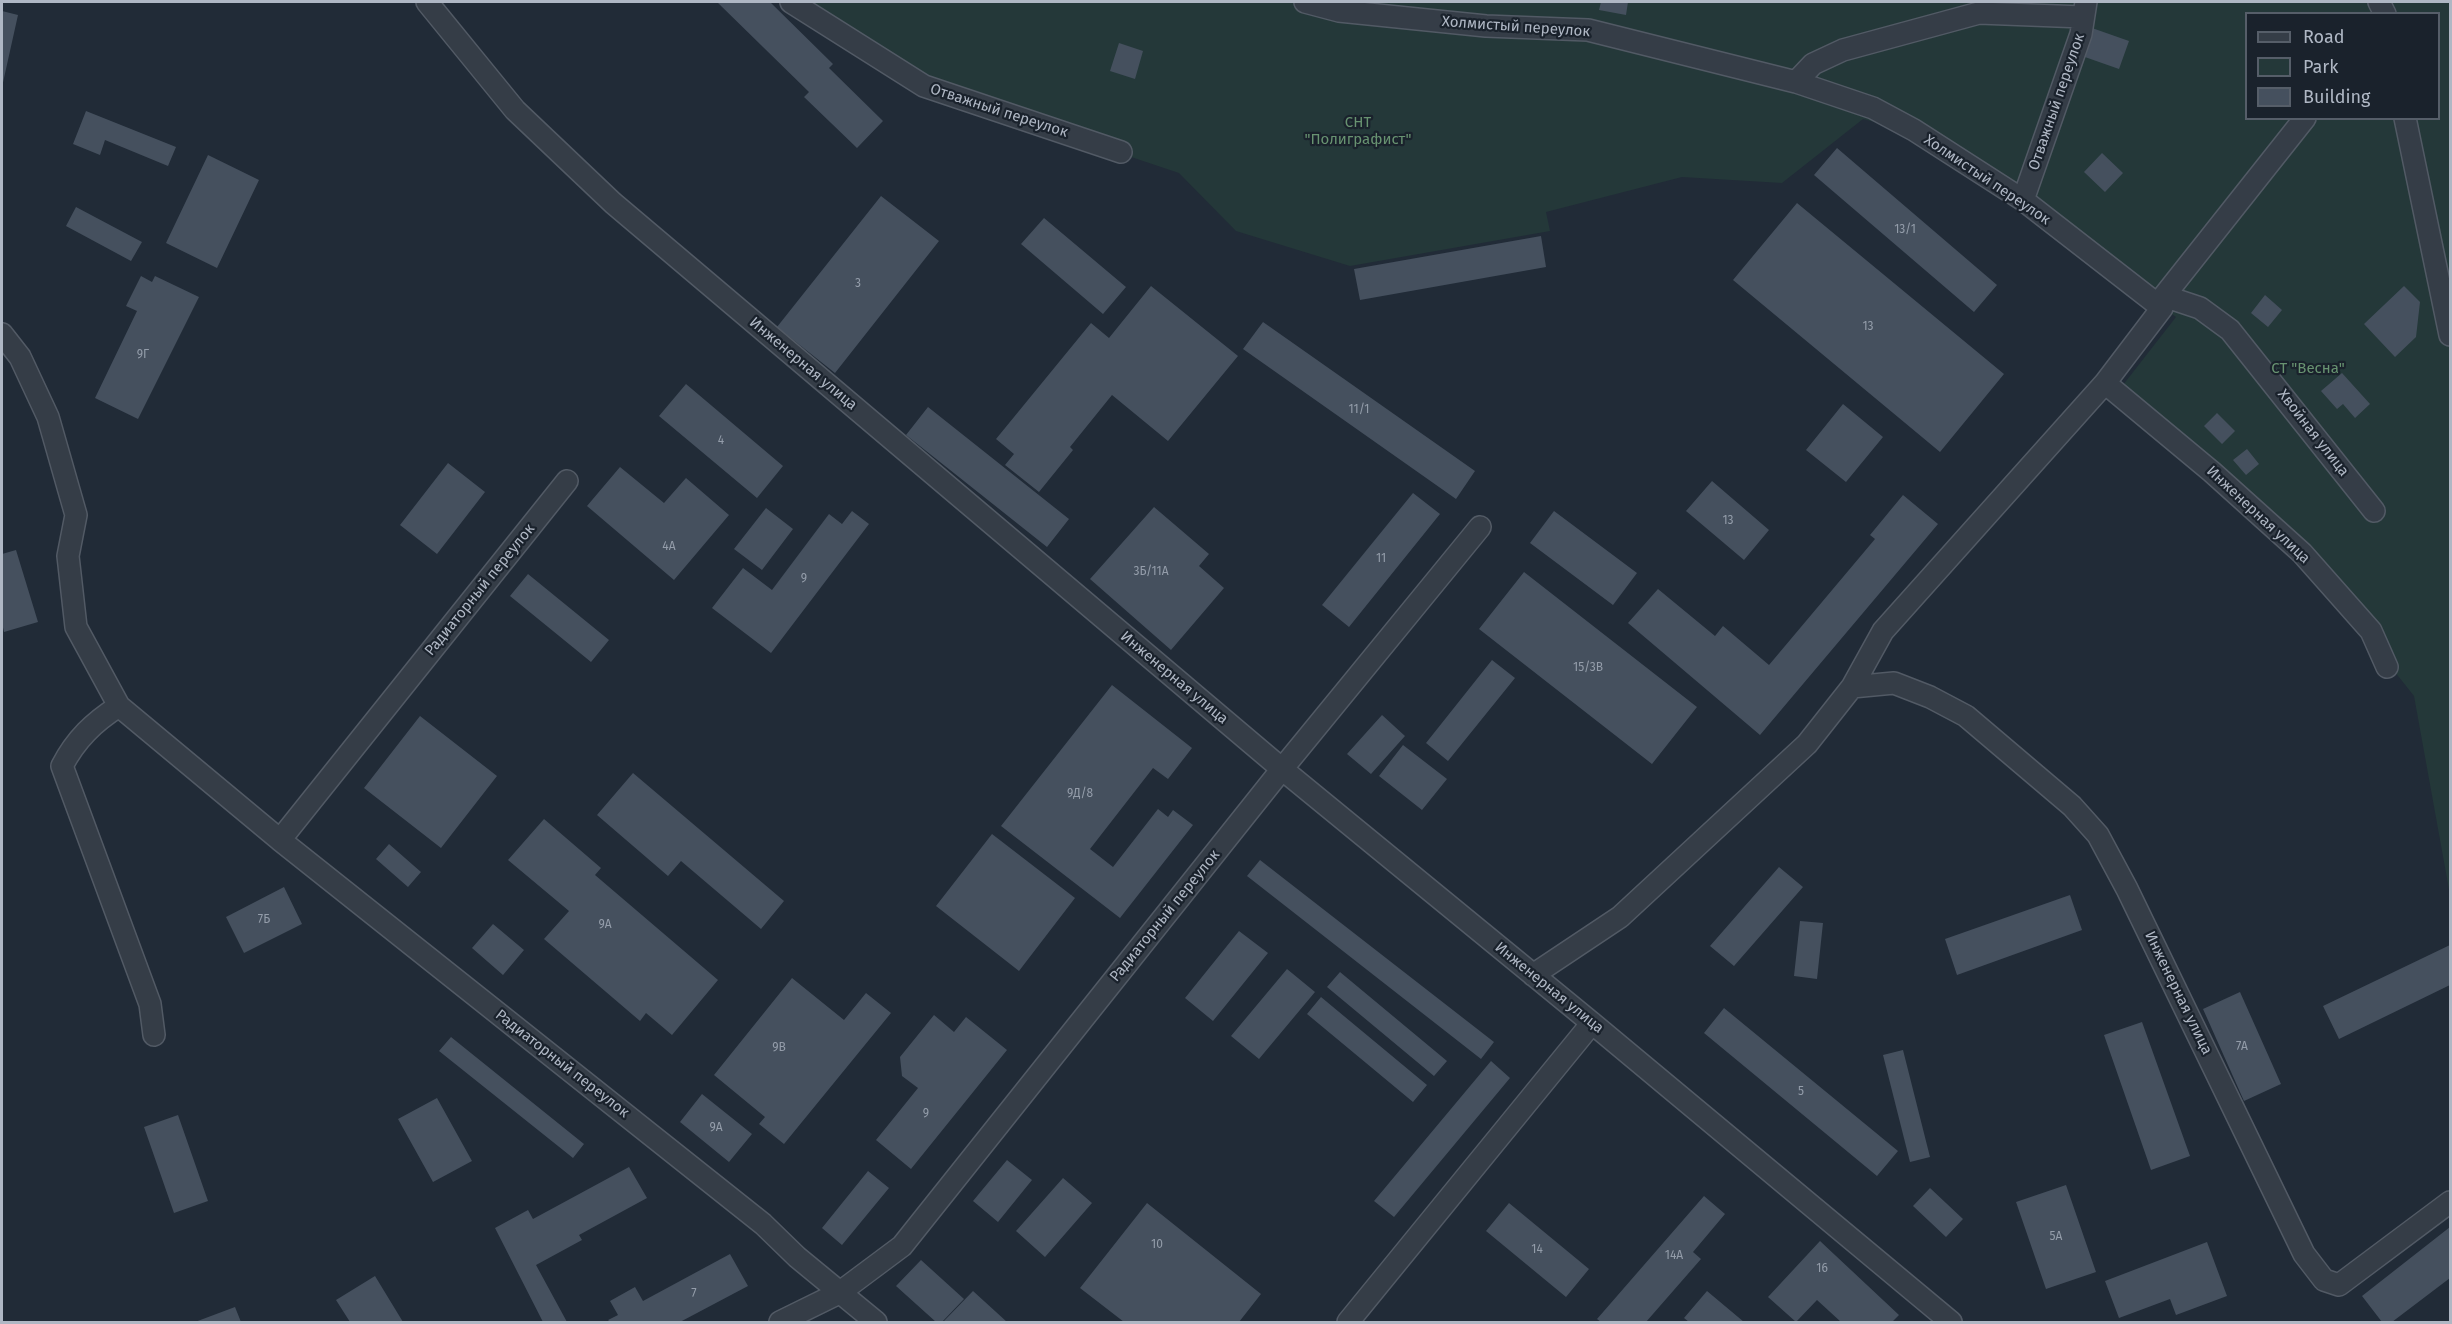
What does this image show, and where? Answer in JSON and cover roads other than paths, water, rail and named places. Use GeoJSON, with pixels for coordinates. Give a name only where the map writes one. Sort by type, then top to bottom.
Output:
{"type":"FeatureCollection","features":[{"type":"Feature","properties":{"kind":"street","name":"Инженерная улица"},"geometry":{"type":"LineString","coordinates":[[428,2],[515,110],[613,203],[1282,769],[1592,1023],[1951,1323]]}},
{"type":"Feature","properties":{"kind":"street","name":"Отважный переулок"},"geometry":{"type":"LineString","coordinates":[[791,2],[924,86],[1121,152]]}},
{"type":"Feature","properties":{"kind":"street","name":"Холмистый переулок"},"geometry":{"type":"LineString","coordinates":[[1305,2],[1339,11],[1486,26],[1588,30],[1796,82],[1873,108],[1914,130],[2023,200],[2163,302]]}},
{"type":"Feature","properties":{"kind":"street","name":"Отважный переулок"},"geometry":{"type":"LineString","coordinates":[[2023,200],[2081,34],[2085,9]]}},
{"type":"Feature","properties":{"kind":"street"},"geometry":{"type":"LineString","coordinates":[[1796,82],[1813,64],[1843,50],[1979,13],[2085,9]]}},
{"type":"Feature","properties":{"kind":"street"},"geometry":{"type":"LineString","coordinates":[[1533,975],[1620,917],[1807,744],[1851,687],[1883,631],[2105,383],[2163,302],[2303,120]]}},
{"type":"Feature","properties":{"kind":"street"},"geometry":{"type":"LineString","coordinates":[[2405,120],[2451,335]]}},
{"type":"Feature","properties":{"kind":"street","name":"Хвойная улица"},"geometry":{"type":"LineString","coordinates":[[2163,302],[2200,308],[2230,330],[2374,511]]}},
{"type":"Feature","properties":{"kind":"street","name":"Радиаторный переулок"},"geometry":{"type":"LineString","coordinates":[[2,334],[20,357],[48,417],[76,515],[68,556],[76,627],[119,706],[280,840],[763,1224],[796,1257],[876,1323]]}},
{"type":"Feature","properties":{"kind":"street","name":"Инженерная улица"},"geometry":{"type":"LineString","coordinates":[[2105,383],[2212,472],[2302,553],[2371,631],[2386,667]]}},
{"type":"Feature","properties":{"kind":"street","name":"Радиаторный переулок"},"geometry":{"type":"LineString","coordinates":[[280,840],[567,481]]}},
{"type":"Feature","properties":{"kind":"street","name":"Радиаторный переулок"},"geometry":{"type":"LineString","coordinates":[[780,1323],[839,1293],[902,1246],[1282,769],[1480,527]]}},
{"type":"Feature","properties":{"kind":"street","name":"Инженерная улица"},"geometry":{"type":"LineString","coordinates":[[1851,687],[1894,683],[1930,697],[1966,716],[2072,806],[2098,835],[2133,899],[2304,1254],[2324,1280],[2338,1285],[2451,1202]]}},
{"type":"Feature","properties":{"kind":"street"},"geometry":{"type":"LineString","coordinates":[[119,706],[98,720],[72,746],[62,766],[150,1004],[154,1035]]}},
{"type":"Feature","properties":{"kind":"street"},"geometry":{"type":"LineString","coordinates":[[1348,1323],[1592,1023]]}},
{"type":"Feature","properties":{"kind":"park label","name":"СНТ \"Полиграфист\""},"geometry":{"type":"Point","coordinates":[1358,132]}},
{"type":"Feature","properties":{"kind":"park label","name":"СТ \"Весна\""},"geometry":{"type":"Point","coordinates":[2308,369]}}]}
